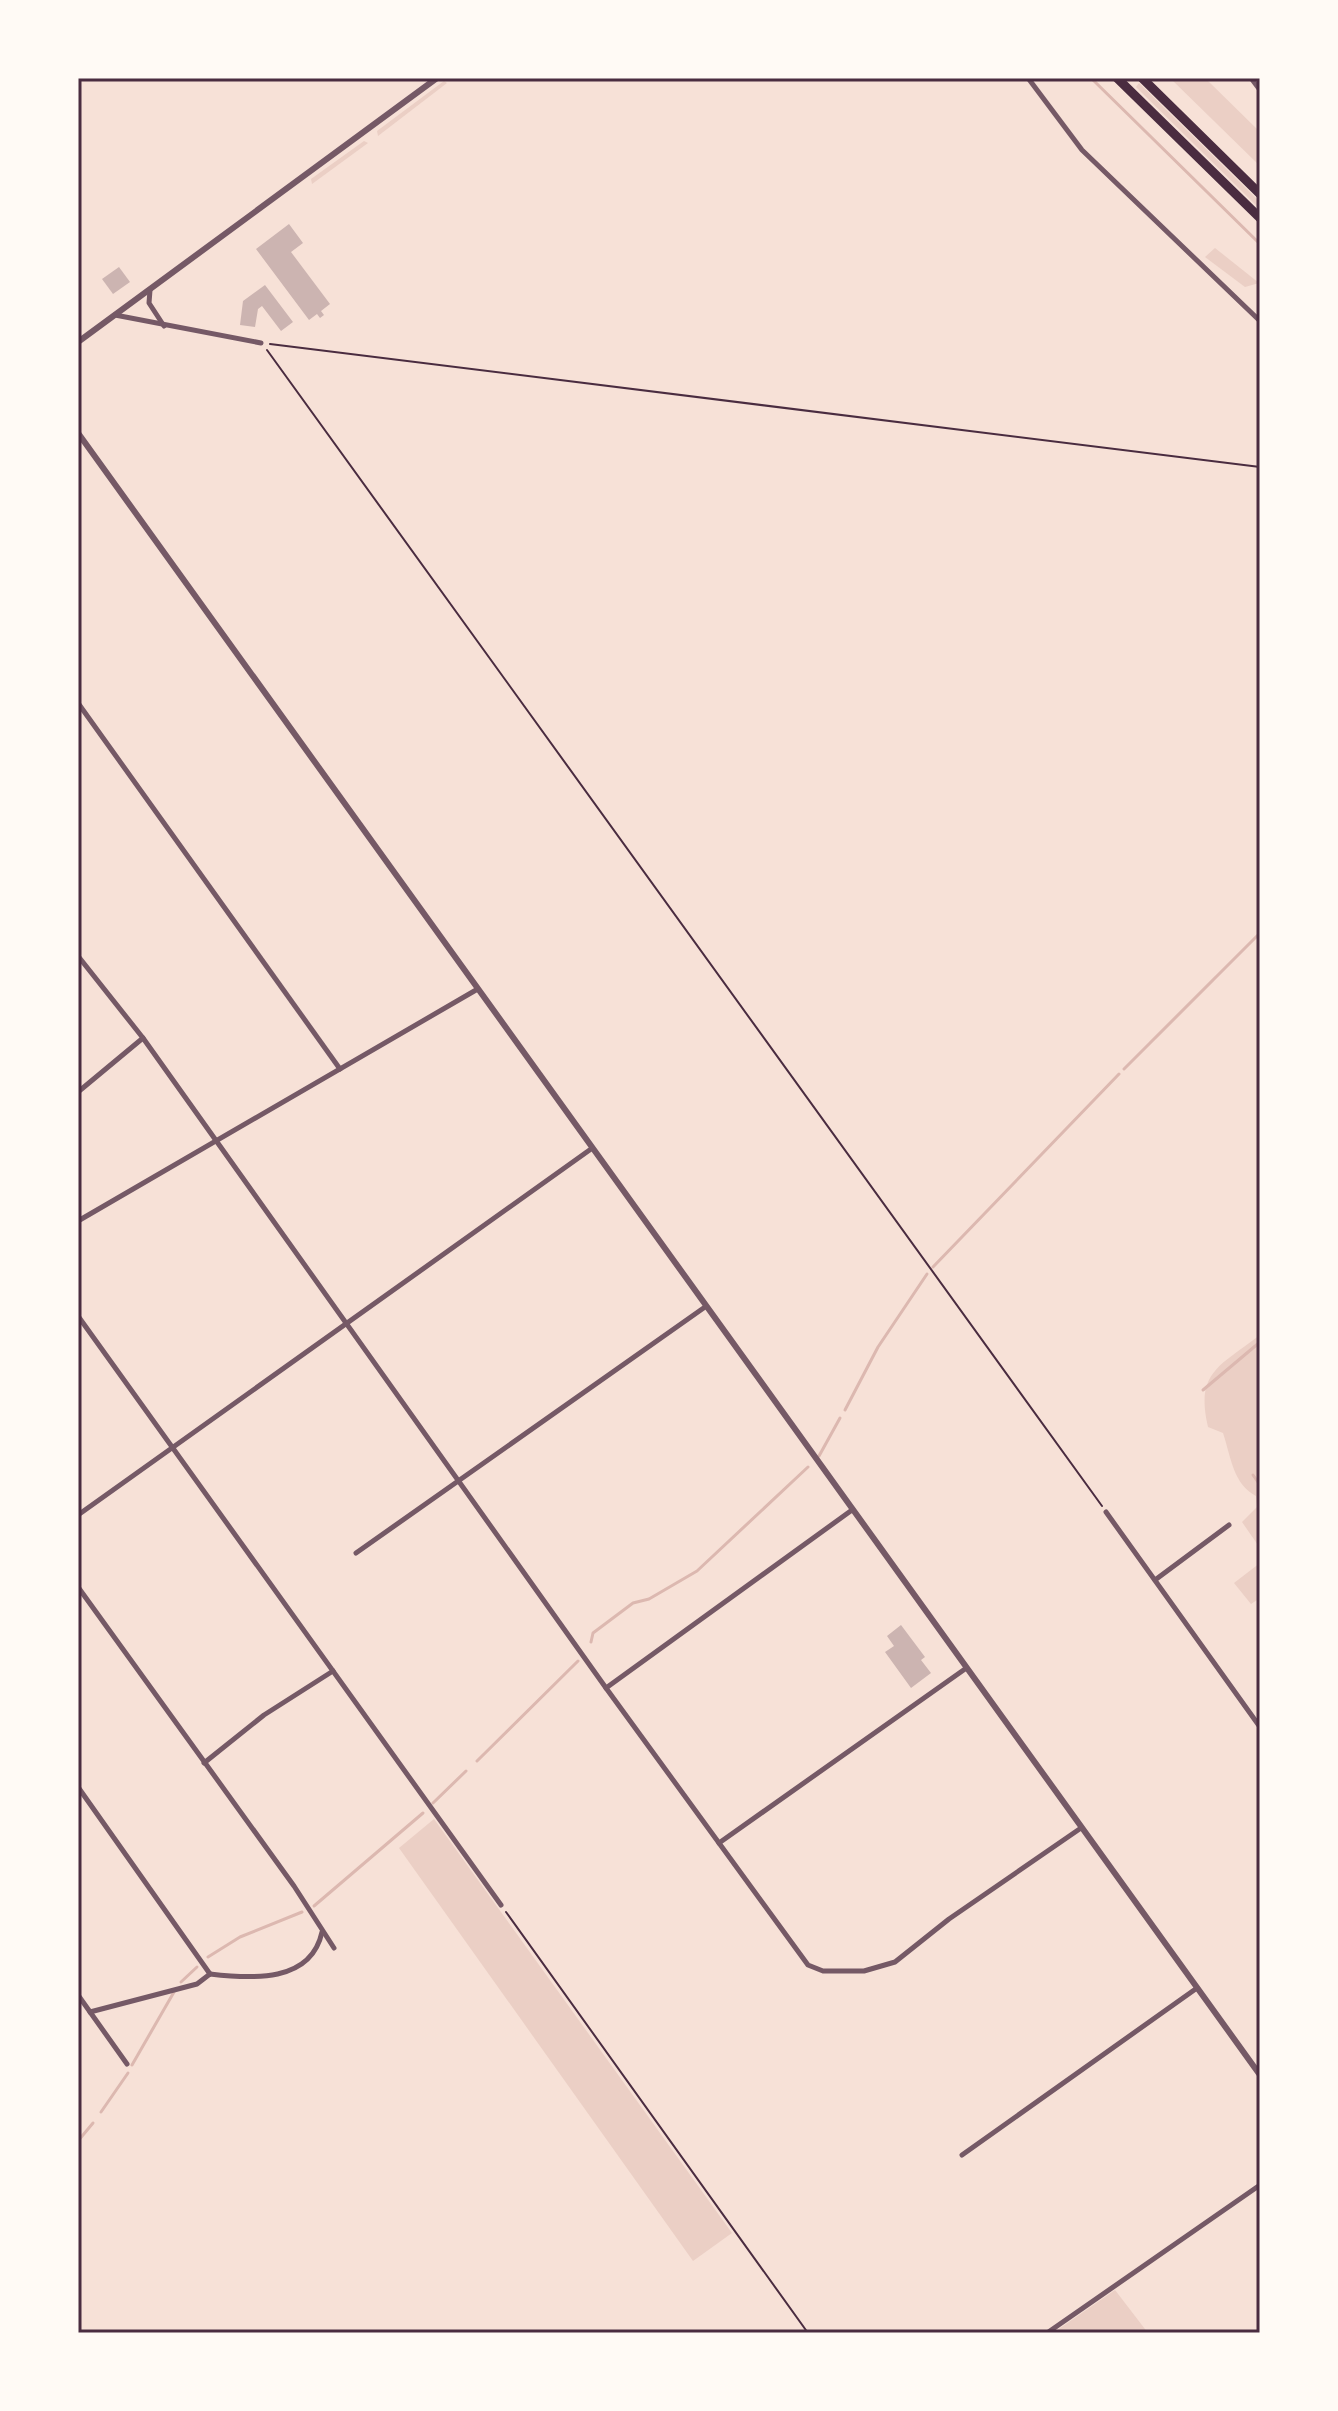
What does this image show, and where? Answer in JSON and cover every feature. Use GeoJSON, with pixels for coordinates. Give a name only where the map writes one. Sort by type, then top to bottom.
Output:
{"type":"FeatureCollection","features":[{"type":"Feature","properties":{"kind":"highway"},"geometry":{"type":"LineString","coordinates":[[1117,78],[1260,218]]}},
{"type":"Feature","properties":{"kind":"highway"},"geometry":{"type":"LineString","coordinates":[[1142,78],[1260,194]]}},
{"type":"Feature","properties":{"kind":"street"},"geometry":{"type":"LineString","coordinates":[[78,342],[437,78]]}},
{"type":"Feature","properties":{"kind":"street"},"geometry":{"type":"LineString","coordinates":[[1028,78],[1082,150],[1260,321]]}},
{"type":"Feature","properties":{"kind":"street"},"geometry":{"type":"LineString","coordinates":[[1251,78],[1260,90]]}},
{"type":"Feature","properties":{"kind":"street"},"geometry":{"type":"LineString","coordinates":[[150,290],[149,303],[165,327]]}},
{"type":"Feature","properties":{"kind":"street"},"geometry":{"type":"LineString","coordinates":[[115,315],[261,343]]}},
{"type":"Feature","properties":{"kind":"street"},"geometry":{"type":"LineString","coordinates":[[78,433],[476,990],[1260,2075]]}},
{"type":"Feature","properties":{"kind":"street"},"geometry":{"type":"LineString","coordinates":[[78,703],[340,1069]]}},
{"type":"Feature","properties":{"kind":"street"},"geometry":{"type":"LineString","coordinates":[[78,956],[143,1038],[606,1688],[808,1965],[832,1972],[883,1967],[1081,1828]]}},
{"type":"Feature","properties":{"kind":"street"},"geometry":{"type":"LineString","coordinates":[[78,1221],[476,990]]}},
{"type":"Feature","properties":{"kind":"street"},"geometry":{"type":"LineString","coordinates":[[78,1092],[143,1038]]}},
{"type":"Feature","properties":{"kind":"street"},"geometry":{"type":"LineString","coordinates":[[78,1515],[591,1149]]}},
{"type":"Feature","properties":{"kind":"street"},"geometry":{"type":"LineString","coordinates":[[356,1553],[705,1307]]}},
{"type":"Feature","properties":{"kind":"street"},"geometry":{"type":"LineString","coordinates":[[78,1316],[501,1905]]}},
{"type":"Feature","properties":{"kind":"street"},"geometry":{"type":"LineString","coordinates":[[606,1688],[852,1510]]}},
{"type":"Feature","properties":{"kind":"street"},"geometry":{"type":"LineString","coordinates":[[1106,1512],[1260,1727]]}},
{"type":"Feature","properties":{"kind":"street"},"geometry":{"type":"LineString","coordinates":[[1155,1580],[1229,1525]]}},
{"type":"Feature","properties":{"kind":"street"},"geometry":{"type":"LineString","coordinates":[[78,1587],[334,1948]]}},
{"type":"Feature","properties":{"kind":"street"},"geometry":{"type":"LineString","coordinates":[[719,1843],[965,1669]]}},
{"type":"Feature","properties":{"kind":"street"},"geometry":{"type":"LineString","coordinates":[[204,1763],[264,1715],[333,1671]]}},
{"type":"Feature","properties":{"kind":"street"},"geometry":{"type":"LineString","coordinates":[[78,1787],[210,1974]]}},
{"type":"Feature","properties":{"kind":"street"},"geometry":{"type":"LineString","coordinates":[[90,2012],[197,1984],[210,1974],[240,1978],[278,1974],[302,1966],[319,1948],[322,1930]]}},
{"type":"Feature","properties":{"kind":"street"},"geometry":{"type":"LineString","coordinates":[[962,2155],[1197,1988]]}},
{"type":"Feature","properties":{"kind":"street"},"geometry":{"type":"LineString","coordinates":[[78,1995],[127,2064]]}},
{"type":"Feature","properties":{"kind":"street"},"geometry":{"type":"LineString","coordinates":[[1047,2333],[1260,2185]]}},
{"type":"Feature","properties":{"kind":"path"},"geometry":{"type":"LineString","coordinates":[[261,343],[1260,467]]}},
{"type":"Feature","properties":{"kind":"path"},"geometry":{"type":"LineString","coordinates":[[261,343],[1106,1512]]}},
{"type":"Feature","properties":{"kind":"path"},"geometry":{"type":"LineString","coordinates":[[501,1905],[808,2333]]}},
{"type":"Feature","properties":{"kind":"shaded area"},"geometry":{"type":"Polygon","coordinates":[[[1170,78],[1205,78],[1260,132],[1260,166],[1170,78]]]}},
{"type":"Feature","properties":{"kind":"shaded area"},"geometry":{"type":"Polygon","coordinates":[[[444,81],[447,83],[378,136],[377,131],[444,81]]]}},
{"type":"Feature","properties":{"kind":"shaded area"},"geometry":{"type":"Polygon","coordinates":[[[1139,83],[1260,202],[1260,209],[1136,87],[1139,83]]]}},
{"type":"Feature","properties":{"kind":"shaded area"},"geometry":{"type":"Polygon","coordinates":[[[364,141],[368,143],[312,184],[311,179],[364,141]]]}},
{"type":"Feature","properties":{"kind":"shaded area"},"geometry":{"type":"Polygon","coordinates":[[[1215,248],[1259,283],[1245,287],[1205,257],[1215,248]]]}},
{"type":"Feature","properties":{"kind":"shaded area"},"geometry":{"type":"Polygon","coordinates":[[[1260,1335],[1260,1548],[1242,1522],[1257,1507],[1256,1496],[1238,1477],[1223,1433],[1208,1427],[1205,1394],[1214,1372],[1260,1335]]]}},
{"type":"Feature","properties":{"kind":"shaded area"},"geometry":{"type":"Polygon","coordinates":[[[1260,1563],[1260,1598],[1251,1604],[1234,1583],[1260,1563]]]}},
{"type":"Feature","properties":{"kind":"shaded area"},"geometry":{"type":"Polygon","coordinates":[[[434,1819],[732,2233],[693,2261],[399,1848],[434,1819]]]}},
{"type":"Feature","properties":{"kind":"shaded area"},"geometry":{"type":"Polygon","coordinates":[[[1115,2290],[1148,2333],[1053,2333],[1115,2290]]]}},
{"type":"Feature","properties":{"kind":"building"},"geometry":{"type":"Polygon","coordinates":[[[289,224],[303,243],[291,252],[330,304],[321,311],[324,315],[320,318],[317,314],[309,320],[256,249],[289,224]]]}},
{"type":"Feature","properties":{"kind":"building"},"geometry":{"type":"Polygon","coordinates":[[[119,267],[130,282],[113,294],[102,279],[119,267]]]}},
{"type":"Feature","properties":{"kind":"building"},"geometry":{"type":"Polygon","coordinates":[[[265,285],[293,322],[281,331],[262,306],[258,309],[255,327],[240,325],[243,301],[265,285]]]}},
{"type":"Feature","properties":{"kind":"building"},"geometry":{"type":"Polygon","coordinates":[[[901,1625],[925,1657],[921,1660],[931,1673],[911,1688],[885,1652],[894,1646],[887,1636],[901,1625]]]}},
{"type":"Feature","properties":{"kind":"waterway"},"geometry":{"type":"LineString","coordinates":[[1091,78],[1260,244]]}},
{"type":"Feature","properties":{"kind":"waterway"},"geometry":{"type":"LineString","coordinates":[[1124,1069],[1260,933]]}},
{"type":"Feature","properties":{"kind":"waterway"},"geometry":{"type":"LineString","coordinates":[[933,1267],[1119,1074]]}},
{"type":"Feature","properties":{"kind":"waterway"},"geometry":{"type":"LineString","coordinates":[[845,1410],[878,1347],[927,1274]]}},
{"type":"Feature","properties":{"kind":"waterway"},"geometry":{"type":"LineString","coordinates":[[1203,1390],[1260,1342]]}},
{"type":"Feature","properties":{"kind":"waterway"},"geometry":{"type":"LineString","coordinates":[[819,1456],[840,1418]]}},
{"type":"Feature","properties":{"kind":"waterway"},"geometry":{"type":"LineString","coordinates":[[591,1642],[593,1633],[633,1603],[649,1599],[697,1571],[808,1467]]}},
{"type":"Feature","properties":{"kind":"waterway"},"geometry":{"type":"LineString","coordinates":[[1253,1475],[1260,1485]]}},
{"type":"Feature","properties":{"kind":"waterway"},"geometry":{"type":"LineString","coordinates":[[477,1761],[578,1661]]}},
{"type":"Feature","properties":{"kind":"waterway"},"geometry":{"type":"LineString","coordinates":[[433,1803],[466,1771]]}},
{"type":"Feature","properties":{"kind":"waterway"},"geometry":{"type":"LineString","coordinates":[[314,1906],[423,1813]]}},
{"type":"Feature","properties":{"kind":"waterway"},"geometry":{"type":"LineString","coordinates":[[208,1957],[240,1937],[302,1912]]}},
{"type":"Feature","properties":{"kind":"waterway"},"geometry":{"type":"LineString","coordinates":[[181,1982],[197,1967]]}},
{"type":"Feature","properties":{"kind":"waterway"},"geometry":{"type":"LineString","coordinates":[[132,2065],[174,1992]]}},
{"type":"Feature","properties":{"kind":"waterway"},"geometry":{"type":"LineString","coordinates":[[101,2112],[128,2073]]}},
{"type":"Feature","properties":{"kind":"waterway"},"geometry":{"type":"LineString","coordinates":[[78,2141],[93,2123]]}}]}
